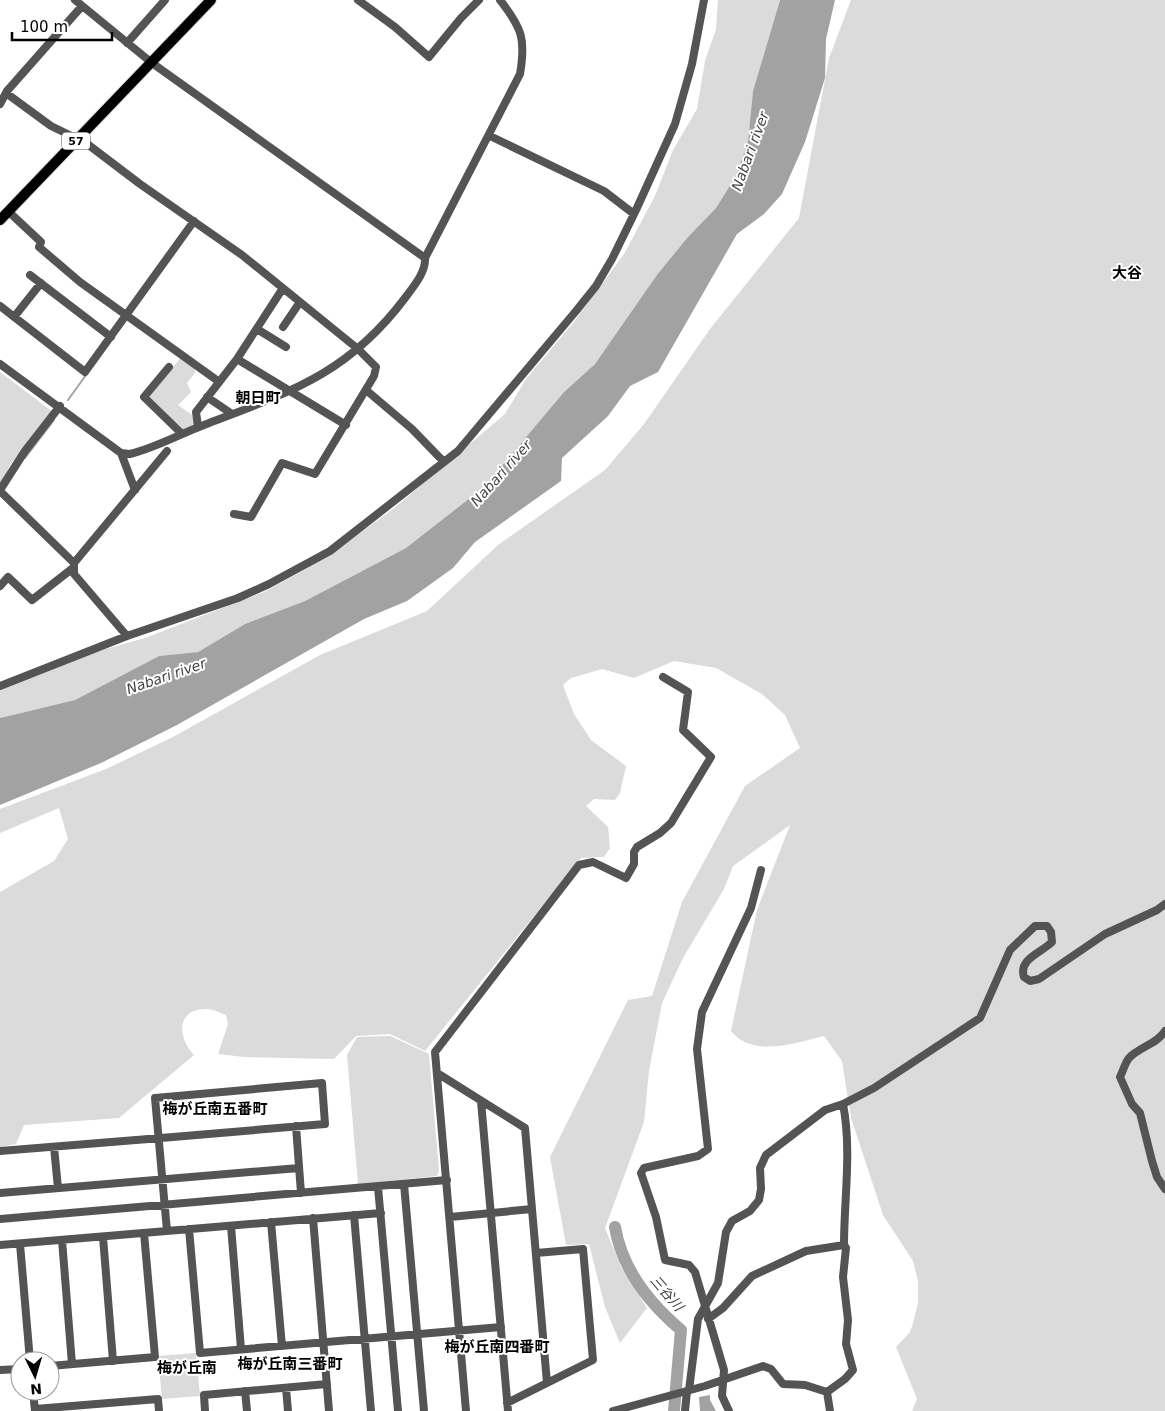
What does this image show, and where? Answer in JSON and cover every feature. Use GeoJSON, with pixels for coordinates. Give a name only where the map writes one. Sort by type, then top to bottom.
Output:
{"type":"FeatureCollection","features":[{"type":"Feature","properties":{"kind":"main road","name":"57"},"geometry":{"type":"LineString","coordinates":[[4,213],[152,63],[211,0]]}},
{"type":"Feature","properties":{"kind":"street"},"geometry":{"type":"LineString","coordinates":[[127,43],[165,0]]}},
{"type":"Feature","properties":{"kind":"street"},"geometry":{"type":"LineString","coordinates":[[358,0],[395,27],[429,57],[478,0]]}},
{"type":"Feature","properties":{"kind":"street"},"geometry":{"type":"LineString","coordinates":[[121,452],[138,452],[291,392],[327,372],[358,349],[389,318],[409,293],[425,265],[425,258],[490,136],[520,74],[524,41],[514,17],[500,0]]}},
{"type":"Feature","properties":{"kind":"street"},"geometry":{"type":"LineString","coordinates":[[0,686],[127,636],[251,593],[321,556],[444,462],[472,437],[596,286],[619,245],[674,124],[694,56],[704,0]]}},
{"type":"Feature","properties":{"kind":"street"},"geometry":{"type":"LineString","coordinates":[[0,104],[7,92],[78,2],[152,63],[425,258]]}},
{"type":"Feature","properties":{"kind":"street"},"geometry":{"type":"LineString","coordinates":[[0,84],[7,92],[52,126],[78,139],[242,255],[358,349],[376,368],[366,390],[315,474],[282,463],[251,517],[234,514]]}},
{"type":"Feature","properties":{"kind":"street"},"geometry":{"type":"LineString","coordinates":[[490,136],[604,191],[634,214]]}},
{"type":"Feature","properties":{"kind":"street"},"geometry":{"type":"LineString","coordinates":[[4,213],[41,242],[39,247],[47,255],[218,381]]}},
{"type":"Feature","properties":{"kind":"street"},"geometry":{"type":"LineString","coordinates":[[0,306],[85,372],[194,221]]}},
{"type":"Feature","properties":{"kind":"street"},"geometry":{"type":"LineString","coordinates":[[30,275],[111,337]]}},
{"type":"Feature","properties":{"kind":"street"},"geometry":{"type":"LineString","coordinates":[[14,316],[41,283]]}},
{"type":"Feature","properties":{"kind":"street"},"geometry":{"type":"LineString","coordinates":[[198,427],[196,412],[218,381],[237,359],[283,288]]}},
{"type":"Feature","properties":{"kind":"street"},"geometry":{"type":"LineString","coordinates":[[283,327],[300,302]]}},
{"type":"Feature","properties":{"kind":"street"},"geometry":{"type":"LineString","coordinates":[[256,329],[286,347]]}},
{"type":"Feature","properties":{"kind":"street"},"geometry":{"type":"LineString","coordinates":[[237,359],[346,424]]}},
{"type":"Feature","properties":{"kind":"street"},"geometry":{"type":"LineString","coordinates":[[0,364],[121,452],[135,490]]}},
{"type":"Feature","properties":{"kind":"street"},"geometry":{"type":"LineString","coordinates":[[169,367],[144,397],[182,434]]}},
{"type":"Feature","properties":{"kind":"street"},"geometry":{"type":"LineString","coordinates":[[366,390],[412,429],[444,462]]}},
{"type":"Feature","properties":{"kind":"street"},"geometry":{"type":"LineString","coordinates":[[207,397],[232,414]]}},
{"type":"Feature","properties":{"kind":"street"},"geometry":{"type":"LineString","coordinates":[[60,406],[25,451],[1,489],[73,565],[79,581],[127,636]]}},
{"type":"Feature","properties":{"kind":"street"},"geometry":{"type":"LineString","coordinates":[[0,586],[8,577],[35,603],[73,565],[167,451]]}},
{"type":"Feature","properties":{"kind":"street"},"geometry":{"type":"LineString","coordinates":[[466,1411],[435,1052],[579,864],[592,862],[626,878],[634,864],[634,852],[637,847],[660,834],[671,823],[711,758],[684,730],[688,692],[663,677]]}},
{"type":"Feature","properties":{"kind":"street"},"geometry":{"type":"LineString","coordinates":[[729,1411],[722,1396],[724,1370],[704,1308],[696,1272],[689,1265],[665,1260],[656,1217],[641,1173],[644,1168],[698,1156],[708,1149],[697,1049],[702,1012],[721,976],[751,908],[761,870]]}},
{"type":"Feature","properties":{"kind":"street"},"geometry":{"type":"LineString","coordinates":[[685,1411],[698,1319],[718,1283],[728,1227],[735,1219],[753,1208],[759,1200],[761,1189],[760,1168],[766,1155],[825,1110],[843,1104],[874,1088],[980,1018],[1010,950],[1035,926],[1046,926],[1051,932],[1052,942],[1024,964],[1022,970],[1024,977],[1030,981],[1039,979],[1105,934],[1158,910],[1165,904]]}},
{"type":"Feature","properties":{"kind":"street"},"geometry":{"type":"LineString","coordinates":[[1165,1031],[1154,1042],[1140,1049],[1128,1059],[1120,1077],[1132,1104],[1140,1113],[1157,1177],[1165,1189]]}},
{"type":"Feature","properties":{"kind":"street"},"geometry":{"type":"LineString","coordinates":[[437,1073],[526,1128],[547,1383]]}},
{"type":"Feature","properties":{"kind":"street"},"geometry":{"type":"LineString","coordinates":[[0,1151],[54,1147],[159,1138],[296,1126],[325,1124],[322,1083],[155,1098],[159,1138],[164,1205],[167,1231]]}},
{"type":"Feature","properties":{"kind":"street"},"geometry":{"type":"LineString","coordinates":[[481,1101],[508,1407],[547,1383],[593,1360],[583,1249],[536,1253]]}},
{"type":"Feature","properties":{"kind":"street"},"geometry":{"type":"LineString","coordinates":[[827,1392],[845,1379],[853,1370],[846,1344],[848,1320],[843,1277],[846,1248],[844,1245],[848,1129],[843,1104]]}},
{"type":"Feature","properties":{"kind":"street"},"geometry":{"type":"LineString","coordinates":[[296,1126],[302,1193]]}},
{"type":"Feature","properties":{"kind":"street"},"geometry":{"type":"LineString","coordinates":[[54,1147],[58,1188]]}},
{"type":"Feature","properties":{"kind":"street"},"geometry":{"type":"LineString","coordinates":[[0,1193],[299,1168]]}},
{"type":"Feature","properties":{"kind":"street"},"geometry":{"type":"LineString","coordinates":[[0,1219],[447,1180]]}},
{"type":"Feature","properties":{"kind":"street"},"geometry":{"type":"LineString","coordinates":[[404,1184],[424,1411]]}},
{"type":"Feature","properties":{"kind":"street"},"geometry":{"type":"LineString","coordinates":[[378,1187],[398,1411]]}},
{"type":"Feature","properties":{"kind":"street"},"geometry":{"type":"LineString","coordinates":[[450,1217],[532,1209]]}},
{"type":"Feature","properties":{"kind":"street"},"geometry":{"type":"LineString","coordinates":[[0,1245],[380,1213]]}},
{"type":"Feature","properties":{"kind":"street"},"geometry":{"type":"LineString","coordinates":[[354,1215],[371,1411]]}},
{"type":"Feature","properties":{"kind":"street"},"geometry":{"type":"LineString","coordinates":[[313,1218],[329,1411]]}},
{"type":"Feature","properties":{"kind":"street"},"geometry":{"type":"LineString","coordinates":[[271,1222],[282,1346]]}},
{"type":"Feature","properties":{"kind":"street"},"geometry":{"type":"LineString","coordinates":[[231,1226],[241,1350]]}},
{"type":"Feature","properties":{"kind":"street"},"geometry":{"type":"LineString","coordinates":[[189,1229],[200,1353],[501,1326]]}},
{"type":"Feature","properties":{"kind":"street"},"geometry":{"type":"LineString","coordinates":[[60,1365],[155,1357],[144,1233]]}},
{"type":"Feature","properties":{"kind":"street"},"geometry":{"type":"LineString","coordinates":[[103,1237],[113,1361]]}},
{"type":"Feature","properties":{"kind":"street"},"geometry":{"type":"LineString","coordinates":[[62,1240],[72,1364]]}},
{"type":"Feature","properties":{"kind":"street"},"geometry":{"type":"LineString","coordinates":[[20,1244],[29,1351]]}},
{"type":"Feature","properties":{"kind":"street"},"geometry":{"type":"LineString","coordinates":[[708,1319],[723,1308],[752,1276],[806,1251],[844,1245]]}},
{"type":"Feature","properties":{"kind":"street"},"geometry":{"type":"LineString","coordinates":[[614,1411],[687,1391],[763,1366],[771,1369],[783,1384],[805,1385],[827,1392]]}},
{"type":"Feature","properties":{"kind":"street"},"geometry":{"type":"LineString","coordinates":[[205,1411],[204,1395],[327,1384]]}},
{"type":"Feature","properties":{"kind":"street"},"geometry":{"type":"LineString","coordinates":[[286,1388],[288,1411]]}},
{"type":"Feature","properties":{"kind":"street"},"geometry":{"type":"LineString","coordinates":[[245,1391],[246,1411]]}},
{"type":"Feature","properties":{"kind":"street"},"geometry":{"type":"LineString","coordinates":[[827,1392],[830,1411]]}},
{"type":"Feature","properties":{"kind":"street"},"geometry":{"type":"LineString","coordinates":[[35,1410],[117,1407],[158,1399],[160,1411]]}},
{"type":"Feature","properties":{"kind":"shaded area"},"geometry":{"type":"Polygon","coordinates":[[[718,0],[780,0],[753,91],[748,141],[736,176],[716,208],[688,237],[595,364],[564,392],[484,487],[406,548],[305,601],[245,624],[198,652],[159,656],[75,700],[0,718],[0,689],[92,653],[145,638],[264,592],[329,555],[393,509],[505,414],[526,379],[573,323],[624,254],[655,196],[673,150],[697,109],[705,61],[716,29],[718,0]]]}},
{"type":"Feature","properties":{"kind":"shaded area"},"geometry":{"type":"Polygon","coordinates":[[[851,0],[1165,0],[1165,1411],[912,1411],[917,1399],[896,1347],[910,1332],[913,1323],[918,1303],[918,1281],[913,1261],[883,1215],[851,1118],[842,1061],[824,1036],[788,1045],[762,1046],[750,1044],[740,1039],[731,1031],[757,910],[790,825],[733,866],[724,889],[683,958],[662,1003],[649,1071],[644,1122],[605,1228],[621,1267],[647,1308],[620,1343],[605,1307],[589,1244],[566,1245],[550,1157],[628,1000],[652,996],[682,902],[745,786],[800,748],[785,715],[762,694],[716,668],[674,661],[634,678],[602,669],[571,678],[563,685],[574,714],[591,740],[626,766],[620,793],[615,800],[594,799],[586,806],[608,827],[610,848],[604,857],[581,858],[425,1051],[390,1034],[356,1036],[334,1059],[244,1057],[218,1054],[228,1024],[226,1015],[209,1009],[197,1010],[190,1013],[182,1025],[184,1040],[194,1055],[119,1118],[24,1125],[16,1144],[0,1147],[0,892],[54,861],[68,839],[59,808],[0,833],[0,809],[106,769],[173,737],[320,655],[427,611],[498,545],[605,470],[644,424],[710,329],[799,218],[829,58],[851,0]]]}},
{"type":"Feature","properties":{"kind":"shaded area"},"geometry":{"type":"Polygon","coordinates":[[[182,356],[195,367],[195,373],[187,383],[191,392],[178,405],[192,415],[195,427],[182,431],[149,397],[182,356]]]}},
{"type":"Feature","properties":{"kind":"shaded area"},"geometry":{"type":"Polygon","coordinates":[[[0,372],[53,412],[10,465],[0,485],[0,372]]]}},
{"type":"Feature","properties":{"kind":"shaded area"},"geometry":{"type":"Polygon","coordinates":[[[390,1036],[429,1054],[439,1171],[437,1176],[358,1184],[347,1055],[357,1037],[390,1036]]]}},
{"type":"Feature","properties":{"kind":"shaded area"},"geometry":{"type":"Polygon","coordinates":[[[196,1353],[200,1396],[162,1399],[158,1356],[196,1353]]]}},
{"type":"Feature","properties":{"kind":"water","name":"Nabari river"},"geometry":{"type":"Polygon","coordinates":[[[780,0],[835,0],[826,39],[825,78],[805,142],[782,194],[764,214],[737,234],[658,372],[630,386],[608,416],[562,458],[561,481],[475,542],[453,568],[407,601],[364,619],[177,725],[101,763],[0,805],[0,718],[75,700],[159,656],[198,652],[245,624],[305,601],[406,548],[484,487],[564,392],[595,364],[657,275],[688,237],[716,208],[736,176],[748,141],[753,91],[780,0]]]}},
{"type":"Feature","properties":{"kind":"water"},"geometry":{"type":"Polygon","coordinates":[[[710,1395],[710,1400],[716,1411],[700,1411],[699,1397],[710,1395]]]}},
{"type":"Feature","properties":{"kind":"waterway"},"geometry":{"type":"LineString","coordinates":[[68,400],[86,375]]}},
{"type":"Feature","properties":{"kind":"waterway"},"geometry":{"type":"LineString","coordinates":[[25,458],[54,420]]}},
{"type":"Feature","properties":{"kind":"waterway","name":"三谷川"},"geometry":{"type":"LineString","coordinates":[[615,1227],[624,1257],[639,1284],[658,1308],[681,1330],[674,1411]]}},
{"type":"Feature","properties":{"kind":"district","name":"大谷"},"geometry":{"type":"Point","coordinates":[1127,273]}},
{"type":"Feature","properties":{"kind":"district","name":"朝日町"},"geometry":{"type":"Point","coordinates":[258,398]}},
{"type":"Feature","properties":{"kind":"district","name":"梅が丘南五番町"},"geometry":{"type":"Point","coordinates":[215,1109]}},
{"type":"Feature","properties":{"kind":"district","name":"梅が丘南四番町"},"geometry":{"type":"Point","coordinates":[497,1347]}},
{"type":"Feature","properties":{"kind":"district","name":"梅が丘南三番町"},"geometry":{"type":"Point","coordinates":[290,1364]}},
{"type":"Feature","properties":{"kind":"district","name":"梅が丘南"},"geometry":{"type":"Point","coordinates":[187,1368]}}]}
